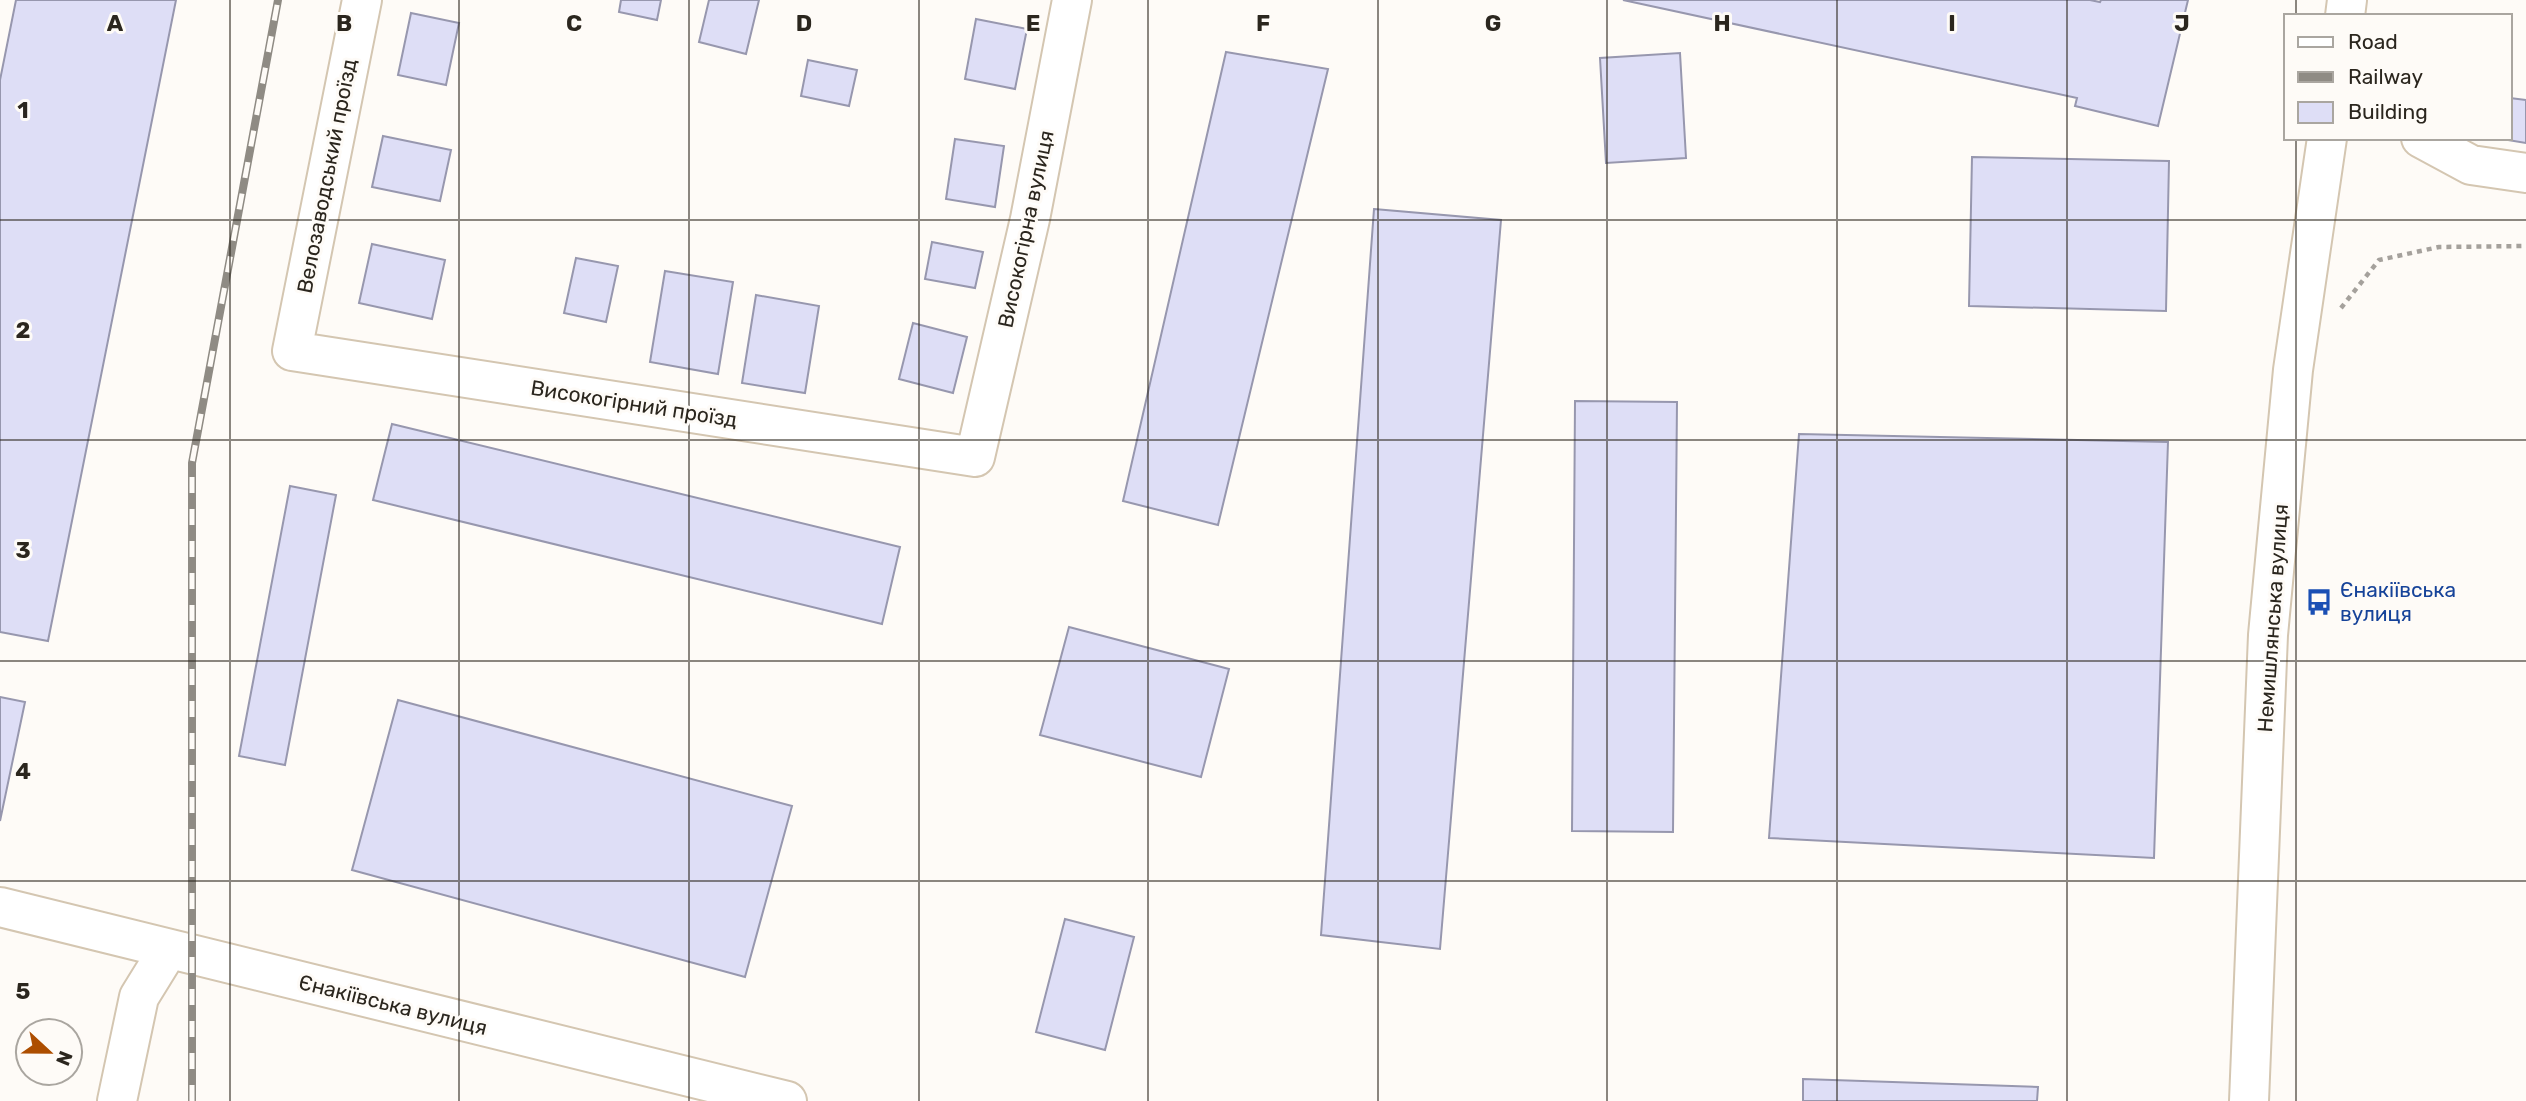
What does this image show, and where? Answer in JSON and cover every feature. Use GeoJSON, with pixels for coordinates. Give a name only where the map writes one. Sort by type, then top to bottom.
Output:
{"type":"FeatureCollection","features":[{"type":"Feature","properties":{"kind":"street","name":"Велозаводський проїзд"},"geometry":{"type":"LineString","coordinates":[[292,351],[362,0]]}},
{"type":"Feature","properties":{"kind":"street","name":"Високогірна вулиця"},"geometry":{"type":"LineString","coordinates":[[975,457],[1030,219],[1072,0]]}},
{"type":"Feature","properties":{"kind":"street","name":"Немишлянська вулиця"},"geometry":{"type":"LineString","coordinates":[[2249,1101],[2268,635],[2293,370],[2327,140]]}},
{"type":"Feature","properties":{"kind":"street"},"geometry":{"type":"LineString","coordinates":[[2425,140],[2471,166],[2526,173]]}},
{"type":"Feature","properties":{"kind":"street","name":"Високогірний проїзд"},"geometry":{"type":"LineString","coordinates":[[292,351],[975,457]]}},
{"type":"Feature","properties":{"kind":"street","name":"Єнакіївська вулиця"},"geometry":{"type":"LineString","coordinates":[[0,907],[787,1101]]}},
{"type":"Feature","properties":{"kind":"street"},"geometry":{"type":"LineString","coordinates":[[117,1101],[139,997],[168,950]]}},
{"type":"Feature","properties":{"kind":"path"},"geometry":{"type":"LineString","coordinates":[[2336,315],[2379,260],[2439,247],[2526,246]]}},
{"type":"Feature","properties":{"kind":"building"},"geometry":{"type":"Polygon","coordinates":[[[16,0],[176,0],[48,641],[0,632],[0,80],[16,0]]]}},
{"type":"Feature","properties":{"kind":"building"},"geometry":{"type":"Polygon","coordinates":[[[621,0],[661,0],[657,20],[619,12],[621,0]]]}},
{"type":"Feature","properties":{"kind":"building"},"geometry":{"type":"Polygon","coordinates":[[[709,0],[759,0],[746,54],[699,42],[709,0]]]}},
{"type":"Feature","properties":{"kind":"building"},"geometry":{"type":"Polygon","coordinates":[[[1623,0],[2188,0],[2158,126],[2075,106],[2077,98],[1623,0]]]}},
{"type":"Feature","properties":{"kind":"building"},"geometry":{"type":"Polygon","coordinates":[[[411,13],[459,23],[446,85],[398,75],[411,13]]]}},
{"type":"Feature","properties":{"kind":"building"},"geometry":{"type":"Polygon","coordinates":[[[976,19],[1027,29],[1015,89],[965,79],[976,19]]]}},
{"type":"Feature","properties":{"kind":"building"},"geometry":{"type":"Polygon","coordinates":[[[1226,52],[1328,69],[1218,525],[1123,501],[1226,52]]]}},
{"type":"Feature","properties":{"kind":"building"},"geometry":{"type":"Polygon","coordinates":[[[1680,53],[1686,158],[1606,163],[1600,58],[1680,53]]]}},
{"type":"Feature","properties":{"kind":"building"},"geometry":{"type":"Polygon","coordinates":[[[808,60],[857,70],[849,106],[801,96],[808,60]]]}},
{"type":"Feature","properties":{"kind":"building"},"geometry":{"type":"Polygon","coordinates":[[[2512,98],[2526,100],[2526,143],[2508,140],[2512,140],[2512,98]]]}},
{"type":"Feature","properties":{"kind":"building"},"geometry":{"type":"Polygon","coordinates":[[[383,136],[451,150],[440,201],[372,187],[383,136]]]}},
{"type":"Feature","properties":{"kind":"building"},"geometry":{"type":"Polygon","coordinates":[[[955,139],[1004,146],[995,207],[946,199],[955,139]]]}},
{"type":"Feature","properties":{"kind":"building"},"geometry":{"type":"Polygon","coordinates":[[[1972,157],[2169,161],[2166,311],[1969,306],[1972,157]]]}},
{"type":"Feature","properties":{"kind":"building"},"geometry":{"type":"Polygon","coordinates":[[[1374,209],[1501,220],[1440,949],[1321,935],[1374,209]]]}},
{"type":"Feature","properties":{"kind":"building"},"geometry":{"type":"Polygon","coordinates":[[[932,242],[983,252],[975,288],[925,279],[932,242]]]}},
{"type":"Feature","properties":{"kind":"building"},"geometry":{"type":"Polygon","coordinates":[[[372,244],[445,260],[432,319],[359,303],[372,244]]]}},
{"type":"Feature","properties":{"kind":"building"},"geometry":{"type":"Polygon","coordinates":[[[576,258],[618,266],[606,322],[564,313],[576,258]]]}},
{"type":"Feature","properties":{"kind":"building"},"geometry":{"type":"Polygon","coordinates":[[[665,271],[733,282],[718,374],[650,362],[665,271]]]}},
{"type":"Feature","properties":{"kind":"building"},"geometry":{"type":"Polygon","coordinates":[[[756,295],[819,306],[805,393],[742,383],[756,295]]]}},
{"type":"Feature","properties":{"kind":"building"},"geometry":{"type":"Polygon","coordinates":[[[913,323],[967,337],[953,393],[899,379],[913,323]]]}},
{"type":"Feature","properties":{"kind":"building"},"geometry":{"type":"Polygon","coordinates":[[[1575,401],[1677,402],[1673,832],[1572,831],[1575,401]]]}},
{"type":"Feature","properties":{"kind":"building"},"geometry":{"type":"Polygon","coordinates":[[[392,424],[900,547],[882,624],[373,500],[392,424]]]}},
{"type":"Feature","properties":{"kind":"building"},"geometry":{"type":"Polygon","coordinates":[[[1799,434],[2168,442],[2154,858],[1769,838],[1799,434]]]}},
{"type":"Feature","properties":{"kind":"building"},"geometry":{"type":"Polygon","coordinates":[[[290,486],[336,495],[285,765],[239,756],[290,486]]]}},
{"type":"Feature","properties":{"kind":"building"},"geometry":{"type":"Polygon","coordinates":[[[1069,627],[1229,669],[1201,777],[1040,735],[1069,627]]]}},
{"type":"Feature","properties":{"kind":"building"},"geometry":{"type":"Polygon","coordinates":[[[0,697],[25,702],[0,821],[0,697]]]}},
{"type":"Feature","properties":{"kind":"building"},"geometry":{"type":"Polygon","coordinates":[[[398,700],[792,806],[745,977],[352,870],[398,700]]]}},
{"type":"Feature","properties":{"kind":"building"},"geometry":{"type":"Polygon","coordinates":[[[1065,919],[1134,937],[1105,1050],[1036,1032],[1065,919]]]}},
{"type":"Feature","properties":{"kind":"building"},"geometry":{"type":"Polygon","coordinates":[[[1803,1079],[2038,1087],[2037,1101],[1803,1101],[1803,1079]]]}},
{"type":"Feature","properties":{"kind":"railway"},"geometry":{"type":"LineString","coordinates":[[192,1101],[192,463],[278,0]]}},
{"type":"Feature","properties":{"kind":"place","name":"Єнакіївська вулиця"},"geometry":{"type":"Point","coordinates":[2319,602]}}]}
